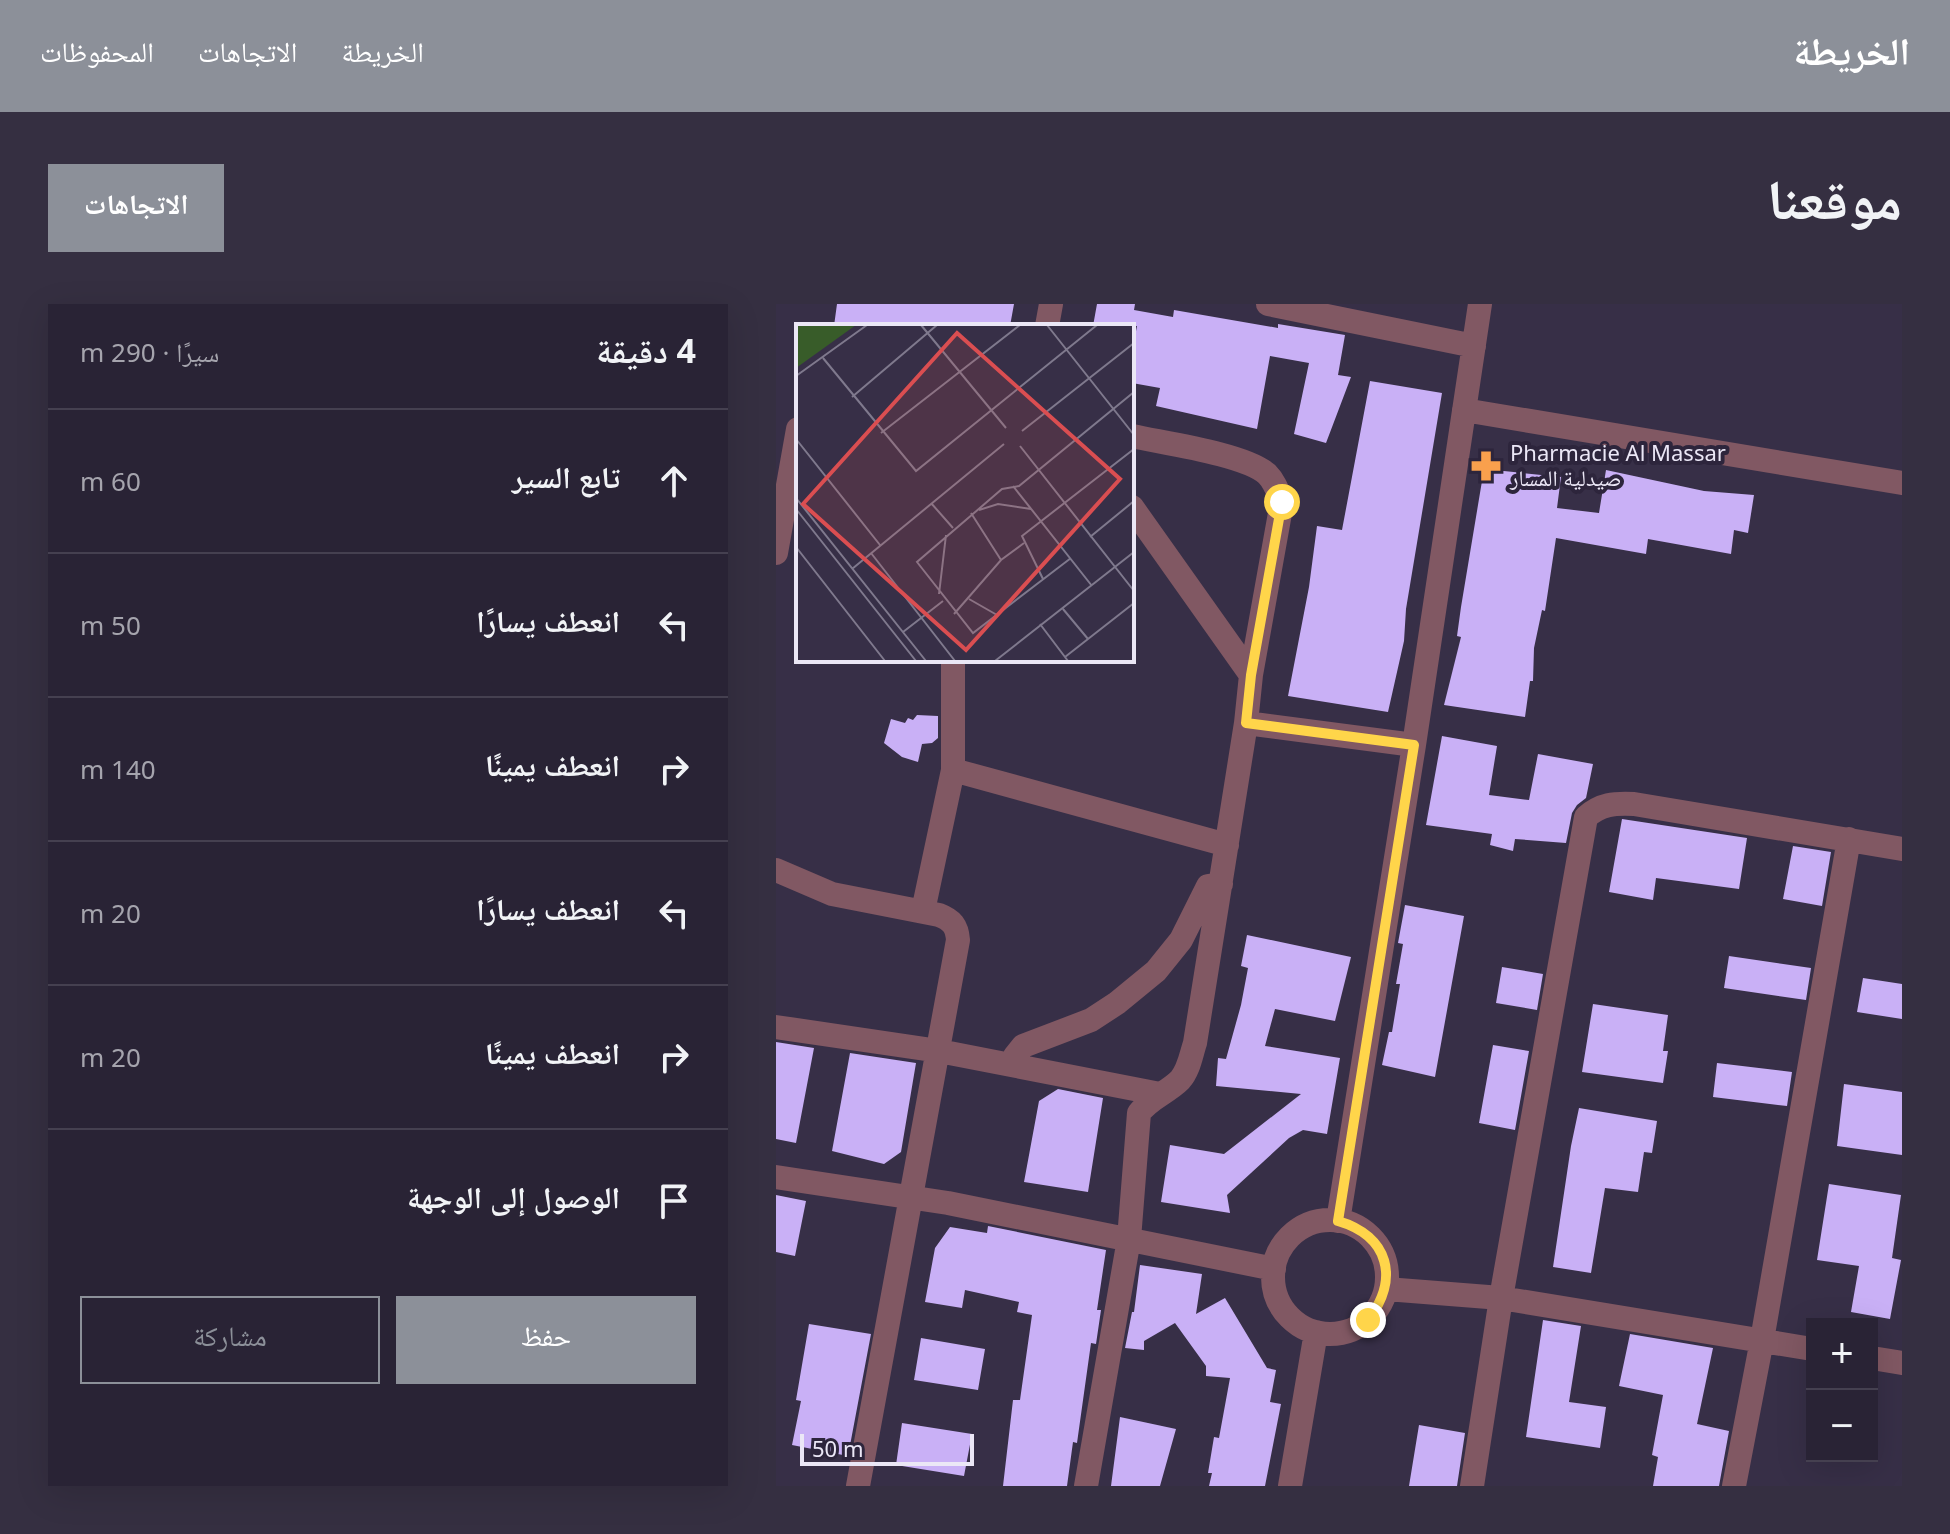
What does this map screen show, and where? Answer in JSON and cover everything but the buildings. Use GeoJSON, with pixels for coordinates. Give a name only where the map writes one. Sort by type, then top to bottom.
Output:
{"type":"FeatureCollection","features":[{"type":"Feature","properties":{"kind":"street"},"geometry":{"type":"LineString","coordinates":[[1047,324],[1051,304]]}},
{"type":"Feature","properties":{"kind":"street"},"geometry":{"type":"LineString","coordinates":[[1268,304],[1306,308],[1474,346]]}},
{"type":"Feature","properties":{"kind":"street"},"geometry":{"type":"LineString","coordinates":[[1338,1221],[1480,304]]}},
{"type":"Feature","properties":{"kind":"street"},"geometry":{"type":"LineString","coordinates":[[1464,410],[1902,483]]}},
{"type":"Feature","properties":{"kind":"street"},"geometry":{"type":"LineString","coordinates":[[1086,1486],[1129,1239],[1139,1113],[1148,1102],[1181,1079],[1195,1043],[1251,675],[1282,502],[1266,473],[1229,458],[1134,436]]}},
{"type":"Feature","properties":{"kind":"street"},"geometry":{"type":"LineString","coordinates":[[784,544],[796,445]]}},
{"type":"Feature","properties":{"kind":"street"},"geometry":{"type":"LineString","coordinates":[[1134,510],[1251,675]]}},
{"type":"Feature","properties":{"kind":"street"},"geometry":{"type":"LineString","coordinates":[[923,911],[953,770],[953,662]]}},
{"type":"Feature","properties":{"kind":"street"},"geometry":{"type":"LineString","coordinates":[[1246,723],[1414,745]]}},
{"type":"Feature","properties":{"kind":"street"},"geometry":{"type":"LineString","coordinates":[[953,770],[1227,845]]}},
{"type":"Feature","properties":{"kind":"street"},"geometry":{"type":"LineString","coordinates":[[1472,1486],[1501,1298],[1586,817],[1598,806],[1634,804],[1902,849]]}},
{"type":"Feature","properties":{"kind":"street"},"geometry":{"type":"LineString","coordinates":[[1734,1486],[1849,839]]}},
{"type":"Feature","properties":{"kind":"street"},"geometry":{"type":"LineString","coordinates":[[776,870],[832,894],[947,918],[957,931],[939,1051],[858,1486]]}},
{"type":"Feature","properties":{"kind":"street"},"geometry":{"type":"LineString","coordinates":[[1013,1065],[1015,1056],[1023,1046],[1091,1020],[1156,971],[1181,940],[1208,886],[1221,884]]}},
{"type":"Feature","properties":{"kind":"street"},"geometry":{"type":"LineString","coordinates":[[776,1027],[939,1051],[1160,1094]]}},
{"type":"Feature","properties":{"kind":"street"},"geometry":{"type":"LineString","coordinates":[[776,1177],[912,1198],[1274,1269]]}},
{"type":"Feature","properties":{"kind":"street"},"geometry":{"type":"LineString","coordinates":[[1338,1221],[1356,1226],[1371,1237],[1381,1252],[1386,1270],[1386,1289],[1368,1320],[1334,1334],[1316,1332],[1300,1326],[1279,1302],[1273,1286],[1274,1269],[1285,1242],[1296,1231],[1309,1224],[1338,1221]]}},
{"type":"Feature","properties":{"kind":"street"},"geometry":{"type":"LineString","coordinates":[[1386,1289],[1501,1298],[1806,1348]]}},
{"type":"Feature","properties":{"kind":"street"},"geometry":{"type":"LineString","coordinates":[[1290,1486],[1316,1332]]}},
{"type":"Feature","properties":{"kind":"street"},"geometry":{"type":"LineString","coordinates":[[1878,1359],[1902,1363]]}},
{"type":"Feature","properties":{"kind":"place","name":"Pharmacie Al Massar صيدلية المسار"},"geometry":{"type":"Point","coordinates":[1486,466]}},
{"type":"Feature","properties":{"kind":"route"},"geometry":{"type":"LineString","coordinates":[[1282,502],[1251,675],[1246,723],[1414,745],[1338,1221],[1356,1226],[1371,1237],[1381,1252],[1386,1270],[1386,1289],[1368,1320]]}}]}
